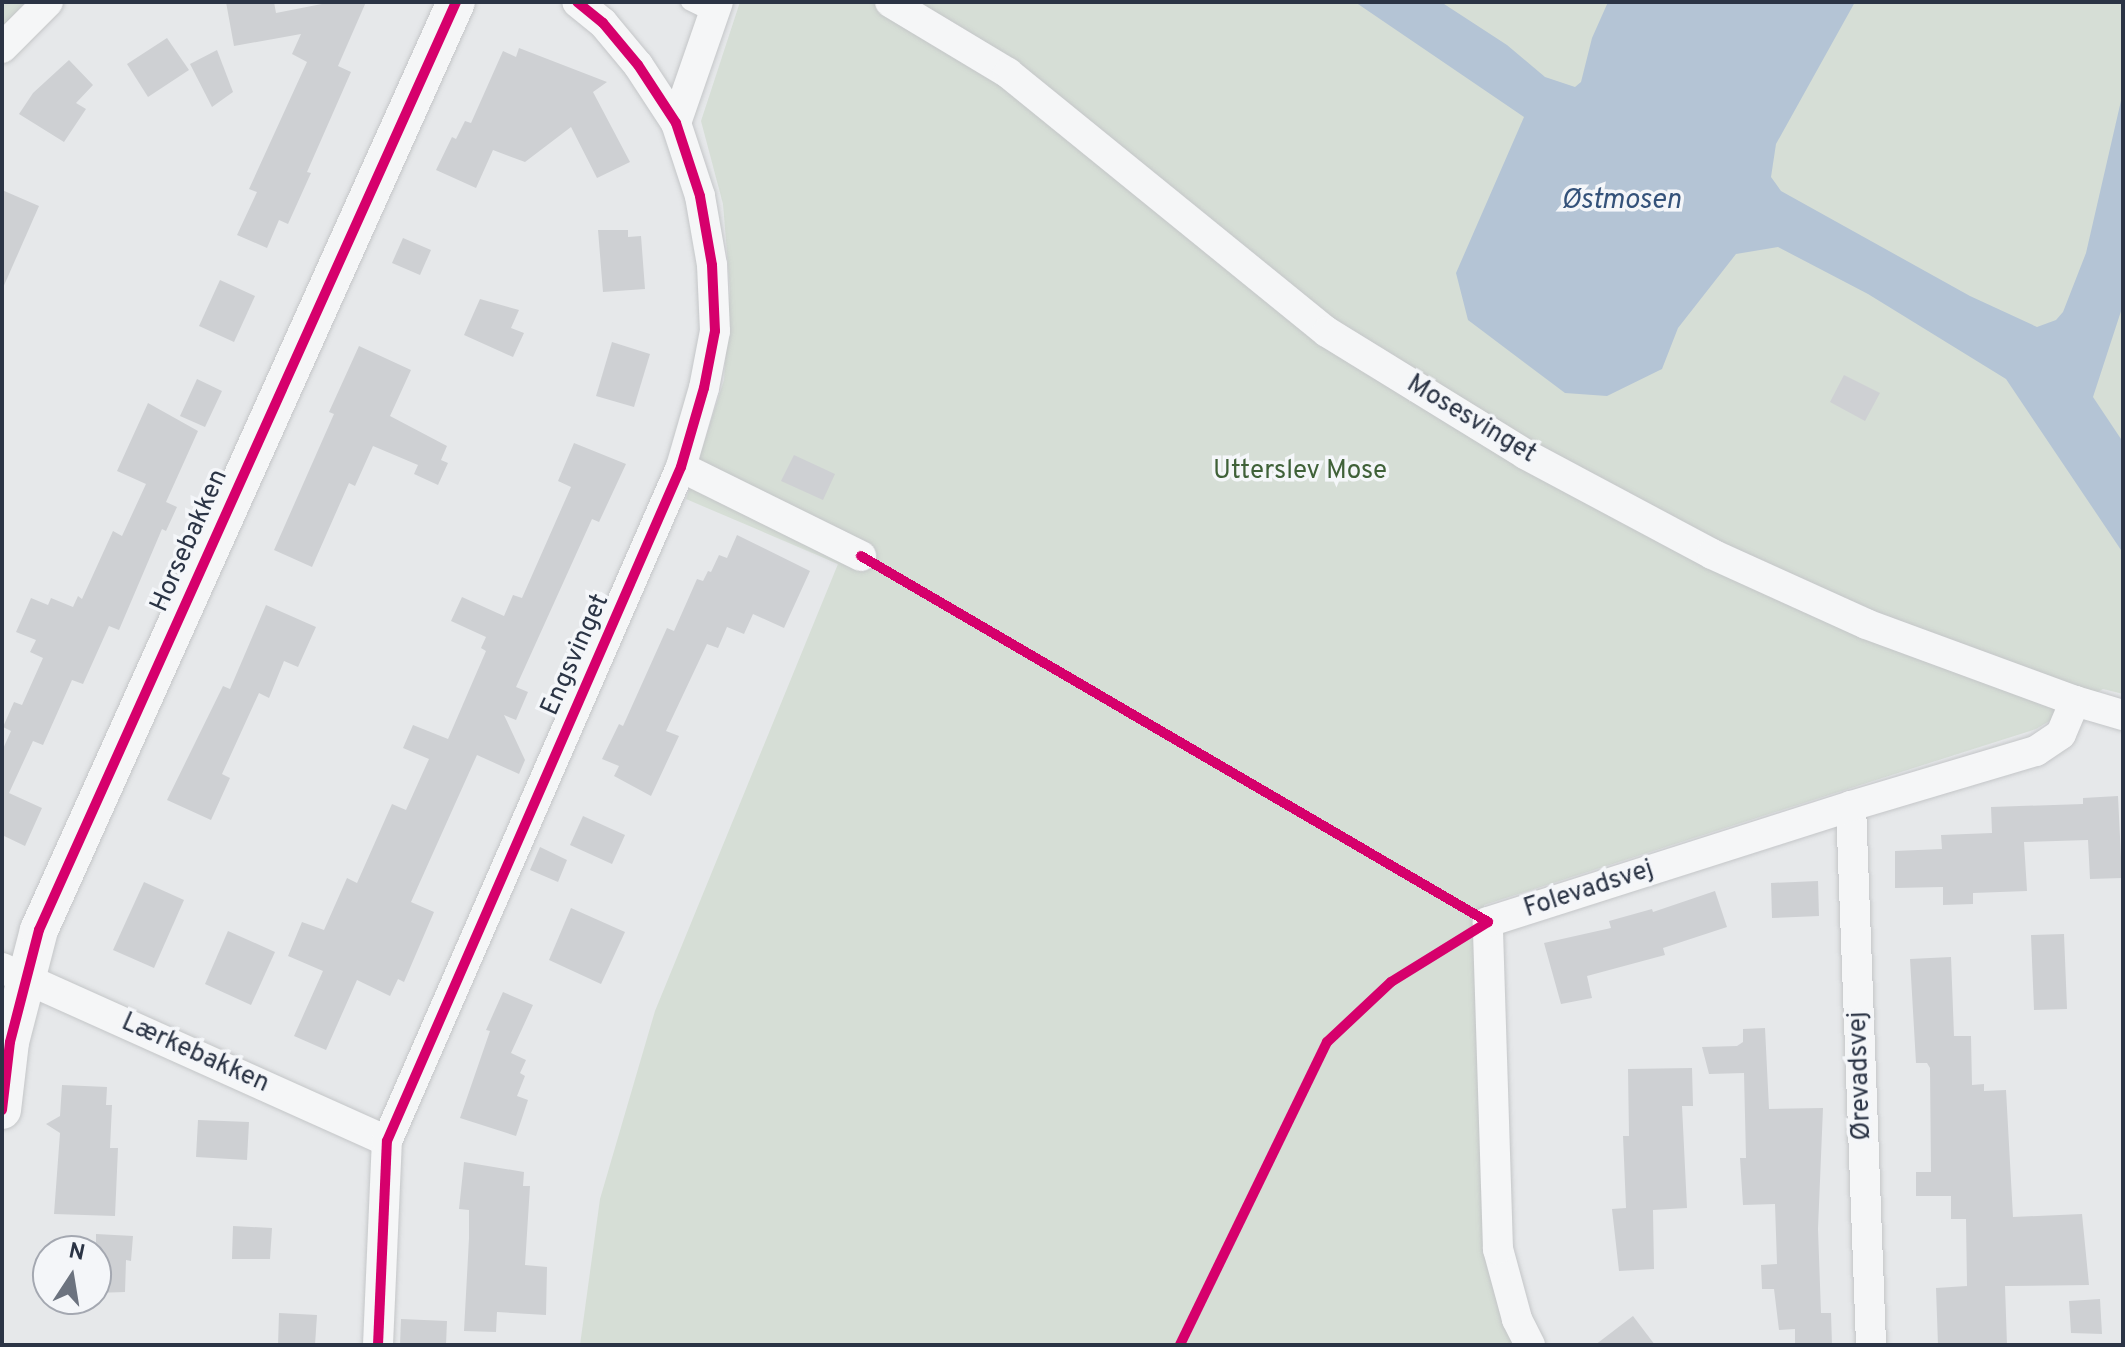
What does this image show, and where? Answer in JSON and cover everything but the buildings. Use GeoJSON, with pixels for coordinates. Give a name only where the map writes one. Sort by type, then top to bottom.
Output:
{"type":"FeatureCollection","features":[{"type":"Feature","properties":{"kind":"street"},"geometry":{"type":"LineString","coordinates":[[2,48],[48,2]]}},
{"type":"Feature","properties":{"kind":"street","name":"Horsebakken"},"geometry":{"type":"LineString","coordinates":[[2,1110],[14,973],[39,930],[456,2]]}},
{"type":"Feature","properties":{"kind":"street","name":"Engsvinget"},"geometry":{"type":"LineString","coordinates":[[378,1345],[387,1141],[681,467],[704,388],[715,331],[710,251],[700,196],[676,123],[638,65],[603,23],[577,2]]}},
{"type":"Feature","properties":{"kind":"street","name":"Mosesvinget"},"geometry":{"type":"LineString","coordinates":[[890,2],[1008,73],[1327,332],[1525,454],[1712,554],[1866,624],[2075,701],[2123,715]]}},
{"type":"Feature","properties":{"kind":"street"},"geometry":{"type":"LineString","coordinates":[[676,123],[707,6]]}},
{"type":"Feature","properties":{"kind":"street"},"geometry":{"type":"LineString","coordinates":[[681,467],[861,556]]}},
{"type":"Feature","properties":{"kind":"street","name":"Folevadsvej"},"geometry":{"type":"LineString","coordinates":[[1530,1345],[1517,1319],[1498,1249],[1488,922],[1851,806],[2036,751],[2061,734],[2075,701]]}},
{"type":"Feature","properties":{"kind":"street","name":"Ørevadsvej"},"geometry":{"type":"LineString","coordinates":[[1851,806],[1871,1345]]}},
{"type":"Feature","properties":{"kind":"street","name":"Lærkebakken"},"geometry":{"type":"LineString","coordinates":[[14,973],[387,1141]]}},
{"type":"Feature","properties":{"kind":"green space"},"geometry":{"type":"Polygon","coordinates":[[[2,2],[25,2],[2,28],[2,2]]]}},
{"type":"Feature","properties":{"kind":"green space","name":"Utterslev Mose"},"geometry":{"type":"Polygon","coordinates":[[[740,2],[2123,2],[2123,694],[2103,689],[2036,729],[1484,905],[1489,1266],[1516,1345],[580,1345],[600,1199],[655,1011],[838,564],[686,499],[724,380],[730,289],[723,204],[701,121],[740,2]]]}},
{"type":"Feature","properties":{"kind":"water","name":"Østmosen"},"geometry":{"type":"Polygon","coordinates":[[[1355,2],[1441,2],[1507,45],[1545,77],[1575,87],[1581,82],[1592,38],[1608,2],[1855,2],[1776,144],[1771,177],[1781,191],[1970,296],[2037,327],[2056,320],[2063,312],[2086,253],[2123,92],[2123,305],[2093,397],[2123,442],[2123,553],[2006,379],[1868,294],[1778,247],[1736,254],[1678,328],[1662,369],[1607,396],[1565,393],[1468,320],[1456,273],[1524,117],[1355,2]]]}},
{"type":"Feature","properties":{"kind":"cycle path"},"geometry":{"type":"LineString","coordinates":[[2,1110],[10,1042],[39,930],[456,2]]}},
{"type":"Feature","properties":{"kind":"cycle path"},"geometry":{"type":"LineString","coordinates":[[378,1345],[387,1141],[681,467],[704,388],[715,331],[712,265],[700,196],[676,123],[638,65],[603,23],[577,2]]}},
{"type":"Feature","properties":{"kind":"cycle path"},"geometry":{"type":"LineString","coordinates":[[861,556],[1488,922],[1391,982],[1327,1042],[1180,1345]]}}]}
